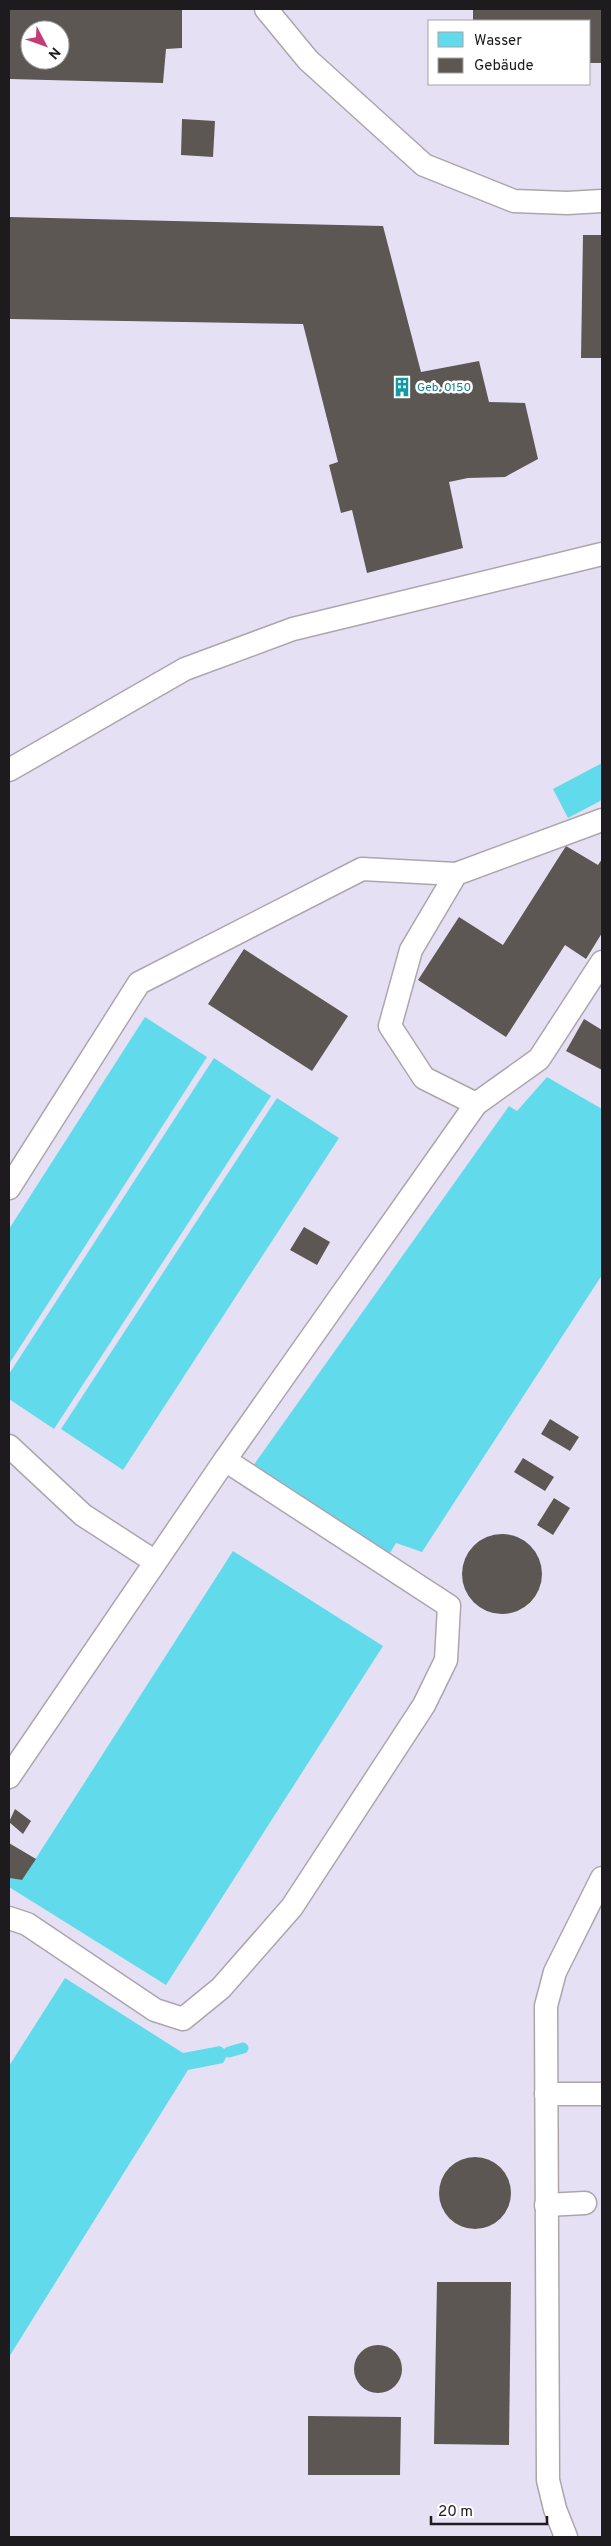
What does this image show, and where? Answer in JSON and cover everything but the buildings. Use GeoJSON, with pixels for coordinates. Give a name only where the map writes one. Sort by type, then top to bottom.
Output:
{"type":"FeatureCollection","features":[{"type":"Feature","properties":{"kind":"lane"},"geometry":{"type":"LineString","coordinates":[[266,9],[308,60],[424,166],[514,201],[567,203],[602,201]]}},
{"type":"Feature","properties":{"kind":"lane"},"geometry":{"type":"LineString","coordinates":[[9,770],[185,669],[293,629],[602,554]]}},
{"type":"Feature","properties":{"kind":"lane"},"geometry":{"type":"LineString","coordinates":[[9,1188],[139,983],[362,868],[456,874],[602,820]]}},
{"type":"Feature","properties":{"kind":"lane"},"geometry":{"type":"LineString","coordinates":[[456,874],[411,950],[390,1026],[424,1078],[476,1104]]}},
{"type":"Feature","properties":{"kind":"lane"},"geometry":{"type":"LineString","coordinates":[[9,1777],[154,1561],[476,1104],[539,1059],[602,962]]}},
{"type":"Feature","properties":{"kind":"lane"},"geometry":{"type":"LineString","coordinates":[[9,1446],[83,1515],[154,1561]]}},
{"type":"Feature","properties":{"kind":"lane"},"geometry":{"type":"LineString","coordinates":[[9,1918],[27,1924],[154,2010],[184,2019],[221,1988],[292,1907],[424,1705],[446,1660],[449,1606],[225,1460]]}},
{"type":"Feature","properties":{"kind":"lane"},"geometry":{"type":"LineString","coordinates":[[566,2537],[555,2510],[548,2480],[546,2006],[555,1972],[602,1878]]}},
{"type":"Feature","properties":{"kind":"lane"},"geometry":{"type":"LineString","coordinates":[[546,2094],[602,2094]]}},
{"type":"Feature","properties":{"kind":"lane"},"geometry":{"type":"LineString","coordinates":[[546,2205],[585,2203]]}},
{"type":"Feature","properties":{"kind":"shaded area"},"geometry":{"type":"Polygon","coordinates":[[[9,9],[602,9],[602,2537],[9,2537],[9,9]]]}},
{"type":"Feature","properties":{"kind":"water"},"geometry":{"type":"Polygon","coordinates":[[[602,763],[602,800],[568,818],[553,789],[602,763]]]}},
{"type":"Feature","properties":{"kind":"water"},"geometry":{"type":"Polygon","coordinates":[[[145,1017],[207,1057],[9,1364],[9,1229],[145,1017]]]}},
{"type":"Feature","properties":{"kind":"water"},"geometry":{"type":"Polygon","coordinates":[[[214,1058],[271,1096],[54,1429],[9,1399],[9,1374],[214,1058]]]}},
{"type":"Feature","properties":{"kind":"water"},"geometry":{"type":"Polygon","coordinates":[[[547,1077],[602,1109],[602,1275],[422,1552],[396,1543],[387,1558],[253,1466],[509,1106],[517,1111],[547,1077]]]}},
{"type":"Feature","properties":{"kind":"water"},"geometry":{"type":"Polygon","coordinates":[[[277,1098],[339,1138],[123,1470],[61,1429],[277,1098]]]}},
{"type":"Feature","properties":{"kind":"water"},"geometry":{"type":"Polygon","coordinates":[[[233,1551],[383,1646],[166,1985],[9,1887],[9,1878],[22,1880],[233,1551]]]}},
{"type":"Feature","properties":{"kind":"water"},"geometry":{"type":"Polygon","coordinates":[[[65,1978],[183,2053],[220,2046],[229,2052],[223,2063],[188,2070],[9,2357],[9,2066],[65,1978]]]}},
{"type":"Feature","properties":{"kind":"waterway"},"geometry":{"type":"LineString","coordinates":[[229,2052],[243,2048]]}},
{"type":"Feature","properties":{"kind":"place","name":"Geb. 0150"},"geometry":{"type":"Point","coordinates":[402,387]}}]}
